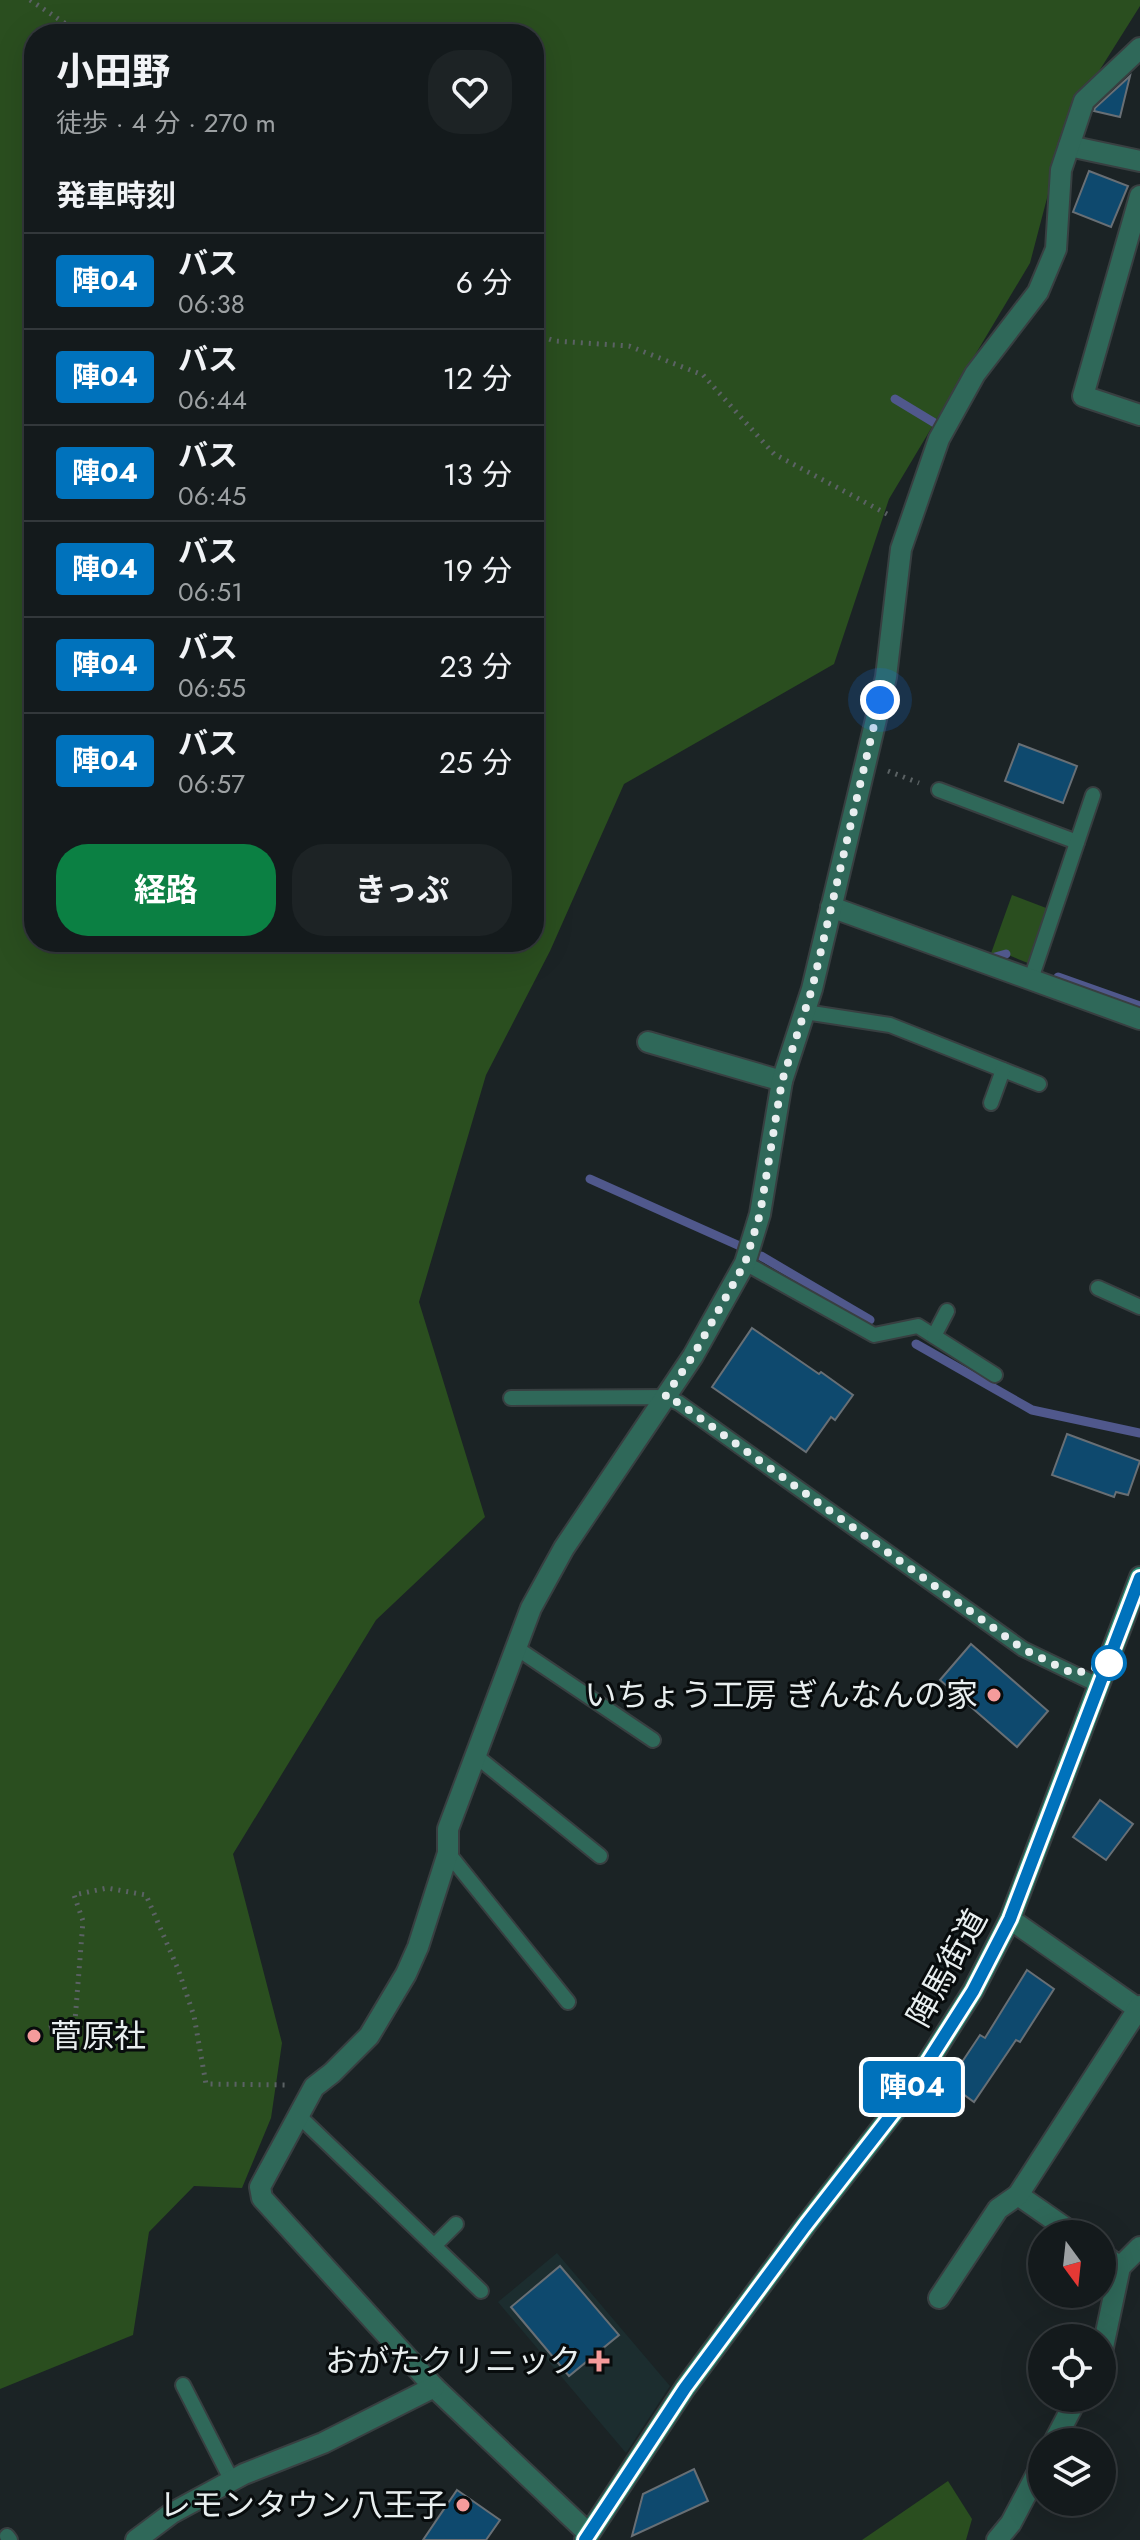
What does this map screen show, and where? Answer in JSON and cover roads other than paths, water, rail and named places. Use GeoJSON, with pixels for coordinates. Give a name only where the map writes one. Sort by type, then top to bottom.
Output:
{"type":"FeatureCollection","features":[{"type":"Feature","properties":{"kind":"main road","name":"陣馬街道"},"geometry":{"type":"LineString","coordinates":[[589,2538],[685,2388],[907,2095],[973,1991],[1010,1919],[1140,1577]]}},
{"type":"Feature","properties":{"kind":"street"},"geometry":{"type":"LineString","coordinates":[[589,2538],[434,2387],[262,2198],[260,2187],[314,2087],[369,2036],[406,1974],[418,1947],[448,1853],[448,1829],[531,1608],[564,1548],[693,1356],[745,1263],[760,1214],[782,1081],[805,1012],[886,677],[901,549],[939,439],[975,374],[1038,292],[1056,249],[1061,170],[1084,101],[1140,48]]}},
{"type":"Feature","properties":{"kind":"street"},"geometry":{"type":"LineString","coordinates":[[1069,146],[1140,161]]}},
{"type":"Feature","properties":{"kind":"street"},"geometry":{"type":"LineString","coordinates":[[1140,196],[1083,396],[1140,415]]}},
{"type":"Feature","properties":{"kind":"street"},"geometry":{"type":"LineString","coordinates":[[831,907],[1140,1019]]}},
{"type":"Feature","properties":{"kind":"street"},"geometry":{"type":"LineString","coordinates":[[648,1042],[782,1081]]}},
{"type":"Feature","properties":{"kind":"street"},"geometry":{"type":"LineString","coordinates":[[939,2298],[998,2209],[1018,2195],[1139,2007],[1010,1919]]}},
{"type":"Feature","properties":{"kind":"street"},"geometry":{"type":"LineString","coordinates":[[1018,2195],[1054,2220]]}},
{"type":"Feature","properties":{"kind":"street"},"geometry":{"type":"LineString","coordinates":[[1108,2324],[1120,2267],[1140,2247]]}},
{"type":"Feature","properties":{"kind":"street"},"geometry":{"type":"LineString","coordinates":[[1116,2264],[1120,2267]]}},
{"type":"Feature","properties":{"kind":"street"},"geometry":{"type":"LineString","coordinates":[[136,2540],[172,2513],[232,2481],[323,2443],[434,2387]]}},
{"type":"Feature","properties":{"kind":"street"},"geometry":{"type":"LineString","coordinates":[[997,2540],[1011,2523],[1028,2491]]}},
{"type":"Feature","properties":{"kind":"lane"},"geometry":{"type":"LineString","coordinates":[[939,790],[1077,842]]}},
{"type":"Feature","properties":{"kind":"lane"},"geometry":{"type":"LineString","coordinates":[[1031,979],[1093,795]]}},
{"type":"Feature","properties":{"kind":"lane"},"geometry":{"type":"LineString","coordinates":[[805,1012],[890,1025],[1039,1084]]}},
{"type":"Feature","properties":{"kind":"lane"},"geometry":{"type":"LineString","coordinates":[[991,1103],[1003,1070]]}},
{"type":"Feature","properties":{"kind":"lane"},"geometry":{"type":"LineString","coordinates":[[745,1263],[874,1335],[918,1326],[995,1375]]}},
{"type":"Feature","properties":{"kind":"lane"},"geometry":{"type":"LineString","coordinates":[[1098,1288],[1140,1307]]}},
{"type":"Feature","properties":{"kind":"lane"},"geometry":{"type":"LineString","coordinates":[[934,1336],[947,1311]]}},
{"type":"Feature","properties":{"kind":"lane"},"geometry":{"type":"LineString","coordinates":[[511,1398],[665,1397],[691,1412],[1023,1649],[1100,1686]]}},
{"type":"Feature","properties":{"kind":"lane"},"geometry":{"type":"LineString","coordinates":[[515,1647],[653,1740]]}},
{"type":"Feature","properties":{"kind":"lane"},"geometry":{"type":"LineString","coordinates":[[476,1756],[600,1856]]}},
{"type":"Feature","properties":{"kind":"lane"},"geometry":{"type":"LineString","coordinates":[[448,1853],[568,2002]]}},
{"type":"Feature","properties":{"kind":"lane"},"geometry":{"type":"LineString","coordinates":[[300,2117],[481,2291]]}},
{"type":"Feature","properties":{"kind":"lane"},"geometry":{"type":"LineString","coordinates":[[434,2246],[456,2224]]}},
{"type":"Feature","properties":{"kind":"lane"},"geometry":{"type":"LineString","coordinates":[[183,2385],[232,2481]]}},
{"type":"Feature","properties":{"kind":"waterway"},"geometry":{"type":"LineString","coordinates":[[895,399],[938,425]]}},
{"type":"Feature","properties":{"kind":"waterway"},"geometry":{"type":"LineString","coordinates":[[988,959],[1006,954]]}},
{"type":"Feature","properties":{"kind":"waterway"},"geometry":{"type":"LineString","coordinates":[[1058,977],[1140,1006]]}},
{"type":"Feature","properties":{"kind":"waterway"},"geometry":{"type":"LineString","coordinates":[[590,1179],[742,1247]]}},
{"type":"Feature","properties":{"kind":"waterway"},"geometry":{"type":"LineString","coordinates":[[761,1256],[870,1320]]}},
{"type":"Feature","properties":{"kind":"waterway"},"geometry":{"type":"LineString","coordinates":[[916,1344],[1032,1410],[1140,1433]]}},
{"type":"Feature","properties":{"kind":"place","name":"いちょう工房 ぎんなんの家"},"geometry":{"type":"Point","coordinates":[994,1695]}},
{"type":"Feature","properties":{"kind":"place","name":"菅原社"},"geometry":{"type":"Point","coordinates":[34,2036]}},
{"type":"Feature","properties":{"kind":"place","name":"おがたクリニック"},"geometry":{"type":"Point","coordinates":[599,2361]}},
{"type":"Feature","properties":{"kind":"place","name":"レモンタウン八王子"},"geometry":{"type":"Point","coordinates":[463,2505]}}]}
